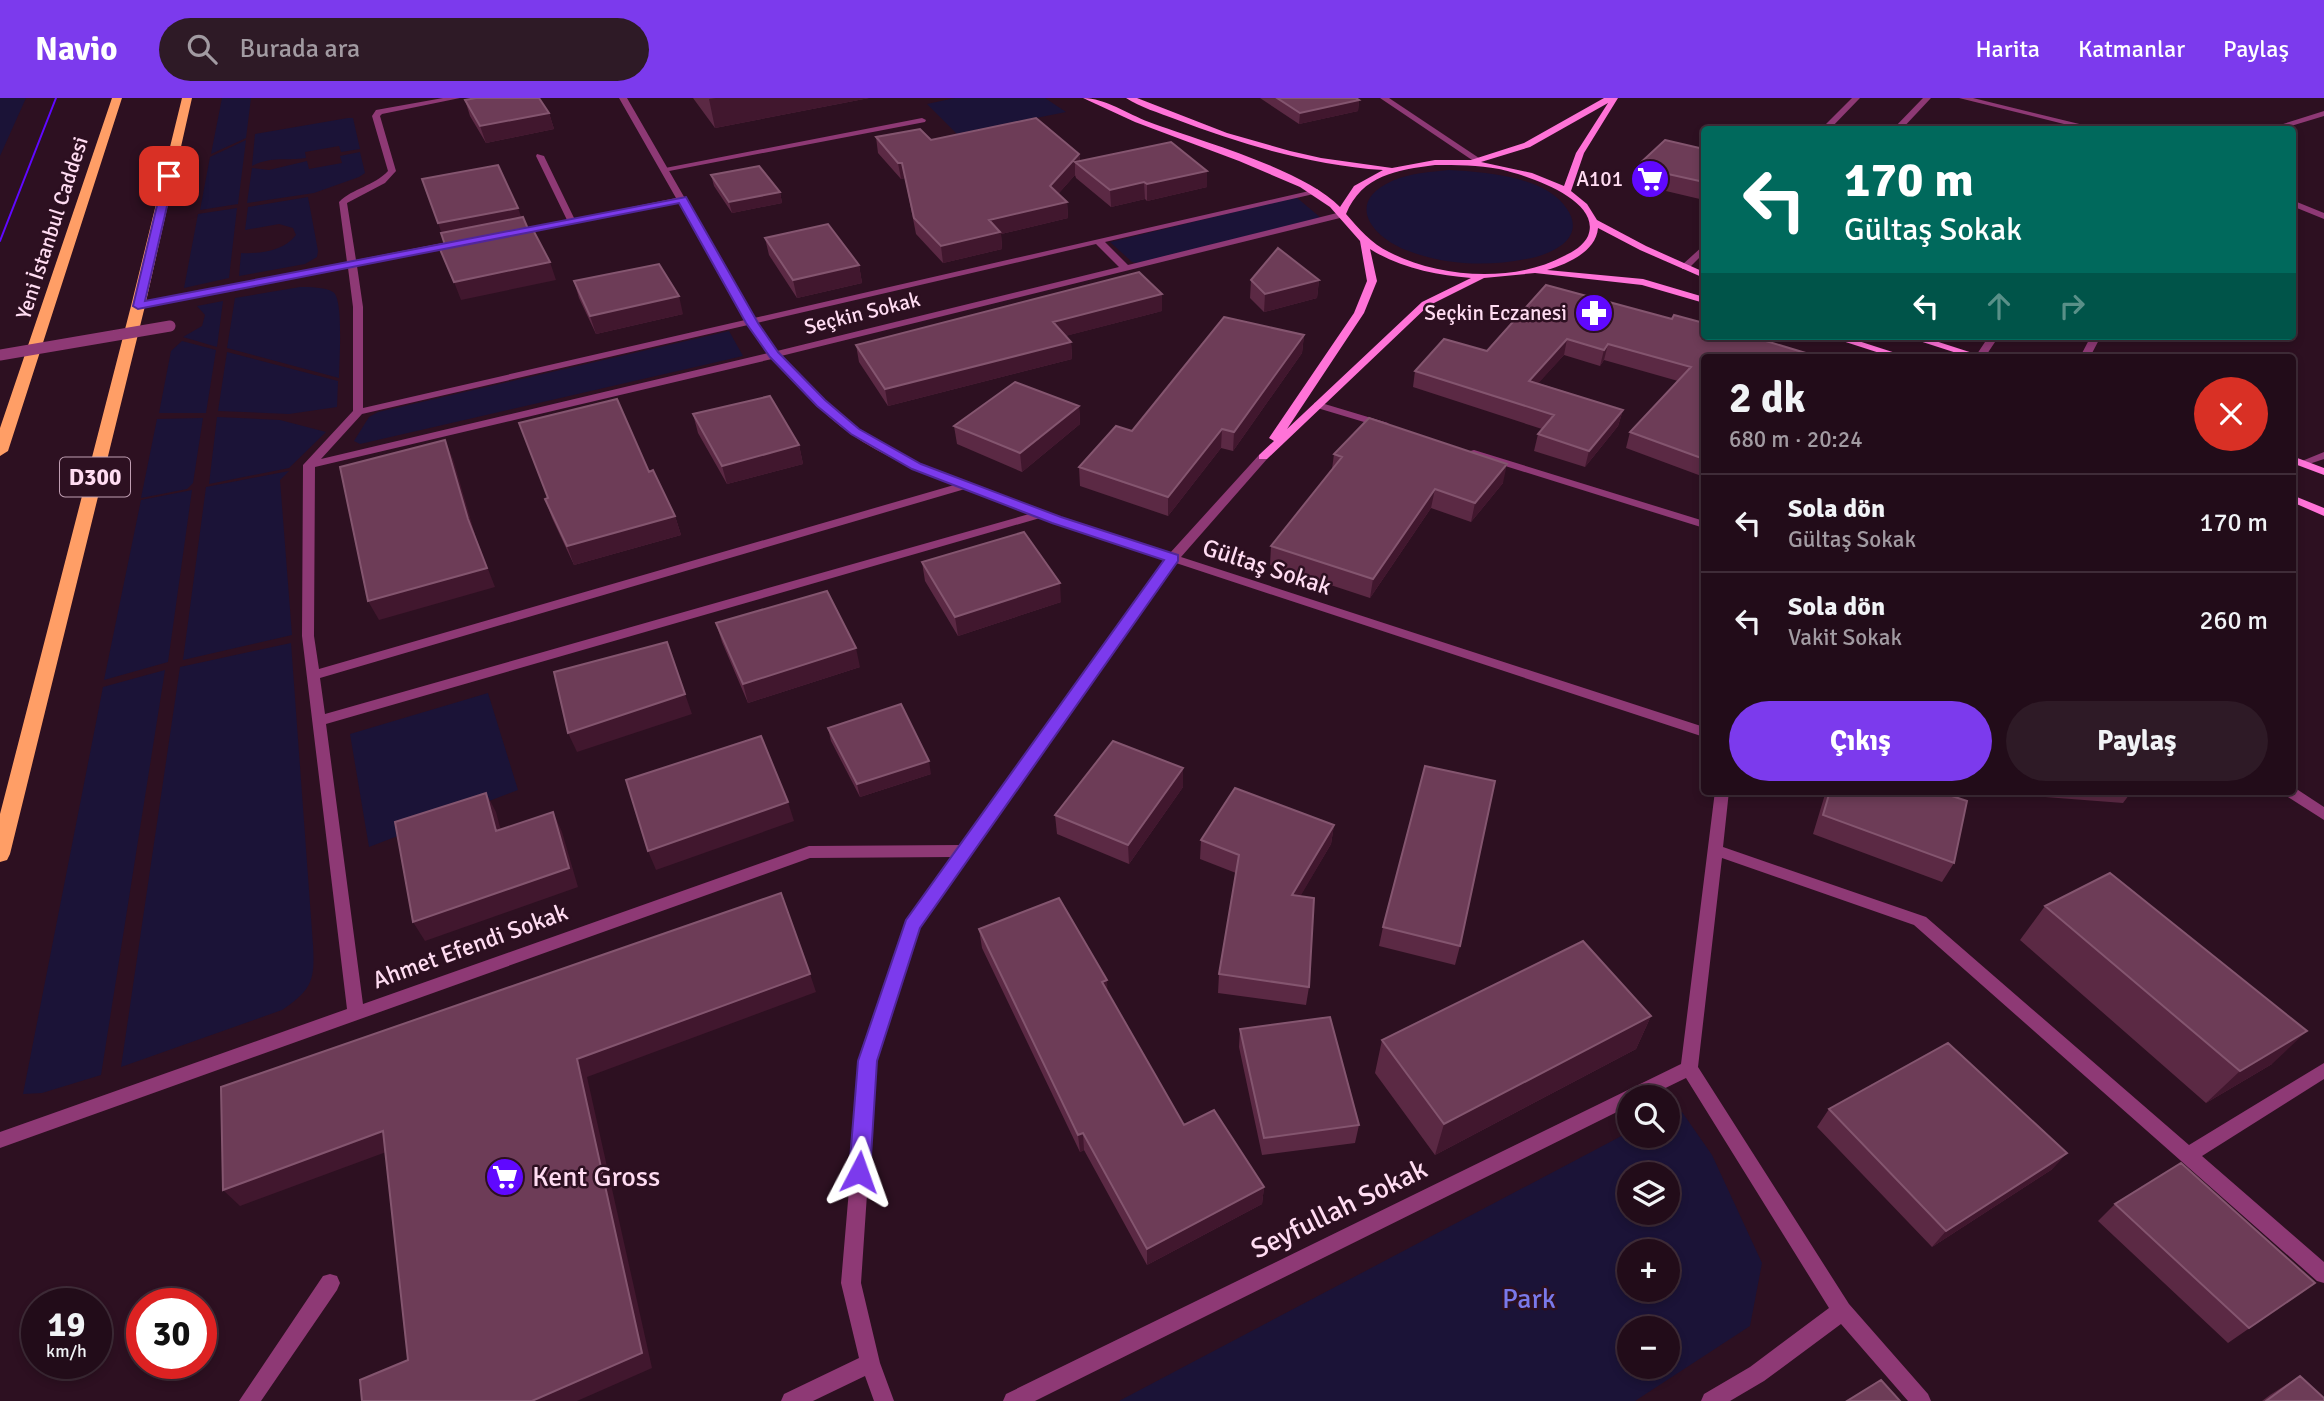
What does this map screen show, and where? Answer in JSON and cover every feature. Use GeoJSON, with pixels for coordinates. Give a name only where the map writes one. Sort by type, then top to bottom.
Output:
{"type":"FeatureCollection","features":[{"type":"Feature","properties":{"kind":"highway","name":"Yeni İstanbul Caddesi"},"geometry":{"type":"LineString","coordinates":[[0,451],[117,98]]}},
{"type":"Feature","properties":{"kind":"highway","name":"D300"},"geometry":{"type":"LineString","coordinates":[[0,854],[138,306],[187,98]]}},
{"type":"Feature","properties":{"kind":"main road"},"geometry":{"type":"LineString","coordinates":[[1087,98],[1120,115],[1244,158],[1315,191],[1364,242],[1389,256],[1422,267],[1484,274],[1537,271],[1643,282],[1701,299]]}},
{"type":"Feature","properties":{"kind":"main road"},"geometry":{"type":"LineString","coordinates":[[1130,98],[1211,131],[1285,154],[1361,167],[1400,168]]}},
{"type":"Feature","properties":{"kind":"main road"},"geometry":{"type":"LineString","coordinates":[[1465,163],[1527,145],[1612,98]]}},
{"type":"Feature","properties":{"kind":"main road"},"geometry":{"type":"LineString","coordinates":[[1567,190],[1570,170],[1580,150],[1603,120],[1612,98]]}},
{"type":"Feature","properties":{"kind":"main road"},"geometry":{"type":"LineString","coordinates":[[1340,215],[1355,189],[1374,177],[1400,168],[1431,163],[1465,163],[1521,171],[1567,190],[1585,205],[1594,222],[1701,274]]}},
{"type":"Feature","properties":{"kind":"main road"},"geometry":{"type":"LineString","coordinates":[[1537,271],[1566,260],[1584,248],[1592,236],[1594,222]]}},
{"type":"Feature","properties":{"kind":"main road"},"geometry":{"type":"LineString","coordinates":[[1263,457],[1359,313],[1372,281],[1364,242]]}},
{"type":"Feature","properties":{"kind":"main road"},"geometry":{"type":"LineString","coordinates":[[1263,457],[1425,304],[1484,274]]}},
{"type":"Feature","properties":{"kind":"main road"},"geometry":{"type":"LineString","coordinates":[[1846,340],[1893,354]]}},
{"type":"Feature","properties":{"kind":"main road"},"geometry":{"type":"LineString","coordinates":[[1923,340],[1970,354]]}},
{"type":"Feature","properties":{"kind":"main road"},"geometry":{"type":"LineString","coordinates":[[2298,461],[2324,472]]}},
{"type":"Feature","properties":{"kind":"main road"},"geometry":{"type":"LineString","coordinates":[[2296,500],[2324,512]]}},
{"type":"Feature","properties":{"kind":"street"},"geometry":{"type":"LineString","coordinates":[[356,1013],[308,636],[310,465],[358,412],[358,307],[343,202],[387,179],[392,171],[376,117],[379,112],[456,98]]}},
{"type":"Feature","properties":{"kind":"street","name":"Gültaş Sokak"},"geometry":{"type":"LineString","coordinates":[[623,98],[752,323],[774,355],[821,403],[855,432],[916,466],[1040,514],[1701,731]]}},
{"type":"Feature","properties":{"kind":"street"},"geometry":{"type":"LineString","coordinates":[[1384,98],[1478,160]]}},
{"type":"Feature","properties":{"kind":"street"},"geometry":{"type":"LineString","coordinates":[[1828,126],[1856,98]]}},
{"type":"Feature","properties":{"kind":"street"},"geometry":{"type":"LineString","coordinates":[[1900,126],[1927,98]]}},
{"type":"Feature","properties":{"kind":"street"},"geometry":{"type":"LineString","coordinates":[[1963,98],[2083,126]]}},
{"type":"Feature","properties":{"kind":"street"},"geometry":{"type":"LineString","coordinates":[[1983,103],[1998,98]]}},
{"type":"Feature","properties":{"kind":"street"},"geometry":{"type":"LineString","coordinates":[[2281,126],[2324,113]]}},
{"type":"Feature","properties":{"kind":"street"},"geometry":{"type":"LineString","coordinates":[[664,169],[922,120]]}},
{"type":"Feature","properties":{"kind":"street"},"geometry":{"type":"LineString","coordinates":[[540,156],[571,220]]}},
{"type":"Feature","properties":{"kind":"street","name":"Seçkin Sokak"},"geometry":{"type":"LineString","coordinates":[[358,412],[1315,191]]}},
{"type":"Feature","properties":{"kind":"street"},"geometry":{"type":"LineString","coordinates":[[503,234],[682,199]]}},
{"type":"Feature","properties":{"kind":"street"},"geometry":{"type":"LineString","coordinates":[[2296,205],[2324,216]]}},
{"type":"Feature","properties":{"kind":"street","name":"Seçkin Sokak"},"geometry":{"type":"LineString","coordinates":[[310,465],[774,355],[1340,215]]}},
{"type":"Feature","properties":{"kind":"street"},"geometry":{"type":"LineString","coordinates":[[138,306],[476,239]]}},
{"type":"Feature","properties":{"kind":"street"},"geometry":{"type":"LineString","coordinates":[[1098,242],[1127,269]]}},
{"type":"Feature","properties":{"kind":"street"},"geometry":{"type":"LineString","coordinates":[[1685,267],[1701,251]]}},
{"type":"Feature","properties":{"kind":"street"},"geometry":{"type":"LineString","coordinates":[[0,355],[170,327]]}},
{"type":"Feature","properties":{"kind":"street"},"geometry":{"type":"LineString","coordinates":[[1318,405],[1398,430]]}},
{"type":"Feature","properties":{"kind":"street"},"geometry":{"type":"LineString","coordinates":[[1465,450],[1701,524]]}},
{"type":"Feature","properties":{"kind":"street"},"geometry":{"type":"LineString","coordinates":[[2298,461],[2324,455]]}},
{"type":"Feature","properties":{"kind":"street"},"geometry":{"type":"LineString","coordinates":[[884,1401],[870,1363],[851,1283],[868,1061],[912,926],[1173,558],[1263,457]]}},
{"type":"Feature","properties":{"kind":"street"},"geometry":{"type":"LineString","coordinates":[[315,675],[966,485]]}},
{"type":"Feature","properties":{"kind":"street"},"geometry":{"type":"LineString","coordinates":[[319,721],[1040,514]]}},
{"type":"Feature","properties":{"kind":"street"},"geometry":{"type":"LineString","coordinates":[[1722,795],[1689,1068],[1842,1311],[1921,1401]]}},
{"type":"Feature","properties":{"kind":"street"},"geometry":{"type":"LineString","coordinates":[[2296,795],[2324,815]]}},
{"type":"Feature","properties":{"kind":"street","name":"Ahmet Efendi Sokak"},"geometry":{"type":"LineString","coordinates":[[0,1140],[809,852],[966,850]]}},
{"type":"Feature","properties":{"kind":"street"},"geometry":{"type":"LineString","coordinates":[[1715,850],[1920,921],[2324,1274]]}},
{"type":"Feature","properties":{"kind":"street","name":"Seyfullah Sokak"},"geometry":{"type":"LineString","coordinates":[[1013,1401],[1689,1068]]}},
{"type":"Feature","properties":{"kind":"street"},"geometry":{"type":"LineString","coordinates":[[2188,1155],[2324,1070]]}},
{"type":"Feature","properties":{"kind":"street"},"geometry":{"type":"LineString","coordinates":[[249,1401],[330,1283]]}},
{"type":"Feature","properties":{"kind":"street"},"geometry":{"type":"LineString","coordinates":[[1712,1401],[1757,1374],[1842,1311]]}},
{"type":"Feature","properties":{"kind":"street"},"geometry":{"type":"LineString","coordinates":[[791,1401],[870,1363]]}},
{"type":"Feature","properties":{"kind":"green space"},"geometry":{"type":"Polygon","coordinates":[[[0,98],[26,98],[0,156],[0,98]]]}},
{"type":"Feature","properties":{"kind":"green space"},"geometry":{"type":"Polygon","coordinates":[[[222,98],[251,98],[246,138],[211,154],[222,98]]]}},
{"type":"Feature","properties":{"kind":"green space"},"geometry":{"type":"Polygon","coordinates":[[[955,98],[1045,98],[1066,112],[957,134],[927,104],[955,98]]]}},
{"type":"Feature","properties":{"kind":"green space"},"geometry":{"type":"Polygon","coordinates":[[[353,118],[360,149],[341,152],[339,146],[305,152],[306,158],[272,160],[252,166],[255,134],[353,118]]]}},
{"type":"Feature","properties":{"kind":"green space"},"geometry":{"type":"Polygon","coordinates":[[[246,140],[238,204],[200,210],[210,157],[246,140]]]}},
{"type":"Feature","properties":{"kind":"green space"},"geometry":{"type":"Polygon","coordinates":[[[360,152],[365,173],[359,177],[314,193],[247,203],[252,168],[269,170],[307,161],[309,169],[342,163],[340,156],[360,152]]]}},
{"type":"Feature","properties":{"kind":"green space"},"geometry":{"type":"Polygon","coordinates":[[[1449,170],[1513,178],[1545,189],[1569,212],[1573,224],[1571,234],[1564,244],[1539,256],[1511,262],[1480,264],[1450,262],[1420,255],[1393,244],[1374,228],[1368,218],[1367,208],[1369,199],[1378,189],[1406,176],[1449,170]]]}},
{"type":"Feature","properties":{"kind":"green space"},"geometry":{"type":"Polygon","coordinates":[[[308,197],[317,257],[305,264],[239,276],[241,253],[271,250],[285,245],[296,235],[293,228],[279,224],[245,230],[248,207],[308,197]]]}},
{"type":"Feature","properties":{"kind":"green space"},"geometry":{"type":"Polygon","coordinates":[[[1296,197],[1321,218],[1137,263],[1132,262],[1110,242],[1296,197]]]}},
{"type":"Feature","properties":{"kind":"green space"},"geometry":{"type":"Polygon","coordinates":[[[237,208],[229,278],[184,288],[198,214],[237,208]]]}},
{"type":"Feature","properties":{"kind":"green space"},"geometry":{"type":"Polygon","coordinates":[[[300,287],[326,289],[336,297],[340,318],[339,378],[227,348],[235,298],[300,287]]]}},
{"type":"Feature","properties":{"kind":"green space"},"geometry":{"type":"Polygon","coordinates":[[[223,301],[217,347],[183,337],[202,326],[205,315],[197,306],[223,301]]]}},
{"type":"Feature","properties":{"kind":"green space"},"geometry":{"type":"Polygon","coordinates":[[[729,331],[743,356],[360,444],[354,441],[369,417],[378,412],[729,331]]]}},
{"type":"Feature","properties":{"kind":"green space"},"geometry":{"type":"Polygon","coordinates":[[[182,341],[216,350],[206,413],[159,413],[171,351],[182,341]]]}},
{"type":"Feature","properties":{"kind":"green space"},"geometry":{"type":"Polygon","coordinates":[[[227,352],[338,381],[337,407],[289,414],[218,411],[227,352]]]}},
{"type":"Feature","properties":{"kind":"green space"},"geometry":{"type":"Polygon","coordinates":[[[217,417],[280,420],[326,432],[289,468],[209,484],[217,417]]]}},
{"type":"Feature","properties":{"kind":"green space"},"geometry":{"type":"Polygon","coordinates":[[[203,418],[193,483],[187,489],[141,498],[157,419],[203,418]]]}},
{"type":"Feature","properties":{"kind":"green space"},"geometry":{"type":"Polygon","coordinates":[[[289,471],[280,480],[292,635],[183,660],[206,487],[289,471]]]}},
{"type":"Feature","properties":{"kind":"green space"},"geometry":{"type":"Polygon","coordinates":[[[192,490],[168,662],[104,680],[141,500],[192,490]]]}},
{"type":"Feature","properties":{"kind":"green space"},"geometry":{"type":"Polygon","coordinates":[[[291,643],[313,945],[310,983],[300,996],[282,1010],[121,1067],[180,667],[291,643]]]}},
{"type":"Feature","properties":{"kind":"green space"},"geometry":{"type":"Polygon","coordinates":[[[165,670],[101,1075],[42,1093],[23,1094],[103,687],[165,670]]]}},
{"type":"Feature","properties":{"kind":"green space"},"geometry":{"type":"Polygon","coordinates":[[[488,693],[518,790],[369,847],[350,734],[488,693]]]}},
{"type":"Feature","properties":{"kind":"green space","name":"Park"},"geometry":{"type":"Polygon","coordinates":[[[1682,1112],[1712,1155],[1762,1263],[1750,1326],[1680,1372],[1680,1316],[1617,1316],[1617,1379],[1669,1379],[1635,1401],[1119,1401],[1617,1138],[1617,1148],[1680,1148],[1682,1112]]]}},
{"type":"Feature","properties":{"kind":"building"},"geometry":{"type":"Polygon","coordinates":[[[539,98],[549,113],[480,126],[465,100],[539,98]]]}},
{"type":"Feature","properties":{"kind":"building"},"geometry":{"type":"Polygon","coordinates":[[[1277,98],[1356,98],[1359,100],[1300,113],[1277,98]]]}},
{"type":"Feature","properties":{"kind":"building"},"geometry":{"type":"Polygon","coordinates":[[[1036,118],[1079,154],[1050,186],[1067,202],[989,220],[1000,232],[941,246],[914,218],[902,163],[898,163],[876,137],[920,129],[931,140],[1036,118]]]}},
{"type":"Feature","properties":{"kind":"building"},"geometry":{"type":"Polygon","coordinates":[[[1665,140],[1701,148],[1701,181],[1636,167],[1665,140]]]}},
{"type":"Feature","properties":{"kind":"building"},"geometry":{"type":"Polygon","coordinates":[[[1171,142],[1207,171],[1110,190],[1075,162],[1171,142]]]}},
{"type":"Feature","properties":{"kind":"building"},"geometry":{"type":"Polygon","coordinates":[[[498,165],[518,208],[438,223],[422,179],[498,165]]]}},
{"type":"Feature","properties":{"kind":"building"},"geometry":{"type":"Polygon","coordinates":[[[759,166],[780,192],[729,202],[711,175],[759,166]]]}},
{"type":"Feature","properties":{"kind":"building"},"geometry":{"type":"Polygon","coordinates":[[[523,217],[550,262],[454,282],[439,247],[445,245],[441,233],[523,217]]]}},
{"type":"Feature","properties":{"kind":"building"},"geometry":{"type":"Polygon","coordinates":[[[828,224],[859,265],[793,280],[765,238],[828,224]]]}},
{"type":"Feature","properties":{"kind":"building"},"geometry":{"type":"Polygon","coordinates":[[[1278,248],[1319,280],[1265,294],[1251,280],[1278,248]]]}},
{"type":"Feature","properties":{"kind":"building"},"geometry":{"type":"Polygon","coordinates":[[[659,264],[679,296],[590,316],[574,281],[659,264]]]}},
{"type":"Feature","properties":{"kind":"building"},"geometry":{"type":"Polygon","coordinates":[[[1139,272],[1162,294],[1053,322],[1071,342],[885,389],[856,345],[1139,272]]]}},
{"type":"Feature","properties":{"kind":"building"},"geometry":{"type":"Polygon","coordinates":[[[1546,285],[1672,319],[1674,315],[1701,322],[1701,340],[1766,340],[1809,354],[1701,354],[1701,458],[1630,432],[1691,367],[1608,344],[1604,350],[1567,339],[1529,381],[1623,410],[1589,451],[1538,434],[1554,415],[1415,371],[1444,339],[1487,351],[1546,285]]]}},
{"type":"Feature","properties":{"kind":"building"},"geometry":{"type":"Polygon","coordinates":[[[1224,317],[1304,335],[1234,432],[1222,429],[1168,497],[1079,467],[1116,426],[1132,431],[1224,317]]]}},
{"type":"Feature","properties":{"kind":"building"},"geometry":{"type":"Polygon","coordinates":[[[1015,382],[1079,406],[1020,453],[954,426],[1015,382]]]}},
{"type":"Feature","properties":{"kind":"building"},"geometry":{"type":"Polygon","coordinates":[[[770,396],[799,445],[722,466],[693,414],[770,396]]]}},
{"type":"Feature","properties":{"kind":"building"},"geometry":{"type":"Polygon","coordinates":[[[617,399],[649,472],[653,470],[675,516],[567,546],[545,499],[548,498],[519,423],[617,399]]]}},
{"type":"Feature","properties":{"kind":"building"},"geometry":{"type":"Polygon","coordinates":[[[1369,418],[1507,464],[1475,503],[1435,489],[1373,579],[1271,546],[1342,457],[1334,454],[1369,418]]]}},
{"type":"Feature","properties":{"kind":"building"},"geometry":{"type":"Polygon","coordinates":[[[445,440],[468,519],[487,568],[368,601],[340,467],[445,440]]]}},
{"type":"Feature","properties":{"kind":"building"},"geometry":{"type":"Polygon","coordinates":[[[1024,532],[1060,583],[955,617],[922,562],[1024,532]]]}},
{"type":"Feature","properties":{"kind":"building"},"geometry":{"type":"Polygon","coordinates":[[[827,591],[856,648],[743,684],[716,623],[827,591]]]}},
{"type":"Feature","properties":{"kind":"building"},"geometry":{"type":"Polygon","coordinates":[[[667,642],[685,694],[568,733],[554,672],[667,642]]]}},
{"type":"Feature","properties":{"kind":"building"},"geometry":{"type":"Polygon","coordinates":[[[901,704],[929,761],[857,784],[828,728],[901,704]]]}},
{"type":"Feature","properties":{"kind":"building"},"geometry":{"type":"Polygon","coordinates":[[[761,736],[788,802],[648,851],[626,780],[761,736]]]}},
{"type":"Feature","properties":{"kind":"building"},"geometry":{"type":"Polygon","coordinates":[[[1113,741],[1183,768],[1128,845],[1055,815],[1113,741]]]}},
{"type":"Feature","properties":{"kind":"building"},"geometry":{"type":"Polygon","coordinates":[[[1425,766],[1495,781],[1460,946],[1383,927],[1425,766]]]}},
{"type":"Feature","properties":{"kind":"building"},"geometry":{"type":"Polygon","coordinates":[[[1235,788],[1334,825],[1292,895],[1314,898],[1309,987],[1219,974],[1239,855],[1201,840],[1235,788]]]}},
{"type":"Feature","properties":{"kind":"building"},"geometry":{"type":"Polygon","coordinates":[[[486,793],[496,831],[553,812],[569,868],[413,922],[395,822],[486,793]]]}},
{"type":"Feature","properties":{"kind":"building"},"geometry":{"type":"Polygon","coordinates":[[[1829,795],[1949,795],[1967,801],[1954,863],[1823,815],[1829,795]]]}},
{"type":"Feature","properties":{"kind":"building"},"geometry":{"type":"Polygon","coordinates":[[[2110,873],[2307,1031],[2240,1071],[2045,906],[2110,873]]]}},
{"type":"Feature","properties":{"kind":"building","name":"Kent Gross"},"geometry":{"type":"Polygon","coordinates":[[[781,893],[810,974],[577,1059],[642,1353],[532,1401],[362,1401],[360,1380],[408,1360],[383,1131],[223,1190],[221,1087],[781,893]]]}},
{"type":"Feature","properties":{"kind":"building"},"geometry":{"type":"Polygon","coordinates":[[[1059,898],[1107,980],[1102,982],[1184,1125],[1214,1110],[1264,1187],[1147,1249],[1083,1133],[1078,1135],[979,929],[1059,898]]]}},
{"type":"Feature","properties":{"kind":"building"},"geometry":{"type":"Polygon","coordinates":[[[1583,941],[1651,1016],[1444,1124],[1382,1040],[1583,941]]]}},
{"type":"Feature","properties":{"kind":"building"},"geometry":{"type":"Polygon","coordinates":[[[1330,1017],[1359,1125],[1264,1138],[1240,1029],[1330,1017]]]}},
{"type":"Feature","properties":{"kind":"building"},"geometry":{"type":"Polygon","coordinates":[[[1948,1043],[2067,1153],[1946,1231],[1829,1109],[1948,1043]]]}},
{"type":"Feature","properties":{"kind":"building"},"geometry":{"type":"Polygon","coordinates":[[[2181,1163],[2315,1283],[2249,1328],[2115,1204],[2181,1163]]]}},
{"type":"Feature","properties":{"kind":"building"},"geometry":{"type":"Polygon","coordinates":[[[2300,1376],[2324,1401],[2266,1401],[2300,1376]]]}},
{"type":"Feature","properties":{"kind":"building"},"geometry":{"type":"Polygon","coordinates":[[[1881,1380],[1900,1401],[1847,1401],[1881,1380]]]}},
{"type":"Feature","properties":{"kind":"tram line"},"geometry":{"type":"LineString","coordinates":[[0,241],[56,98]]}},
{"type":"Feature","properties":{"kind":"place","name":"A101"},"geometry":{"type":"Point","coordinates":[1650,179]}},
{"type":"Feature","properties":{"kind":"place","name":"Seçkin Eczanesi"},"geometry":{"type":"Point","coordinates":[1594,313]}},
{"type":"Feature","properties":{"kind":"place","name":"Kent Gross"},"geometry":{"type":"Point","coordinates":[505,1177]}},
{"type":"Feature","properties":{"kind":"route"},"geometry":{"type":"LineString","coordinates":[[169,176],[138,306],[682,199],[752,323],[774,355],[821,403],[855,432],[916,466],[1056,520],[1173,558],[912,926],[868,1061],[859,1172]]}}]}
